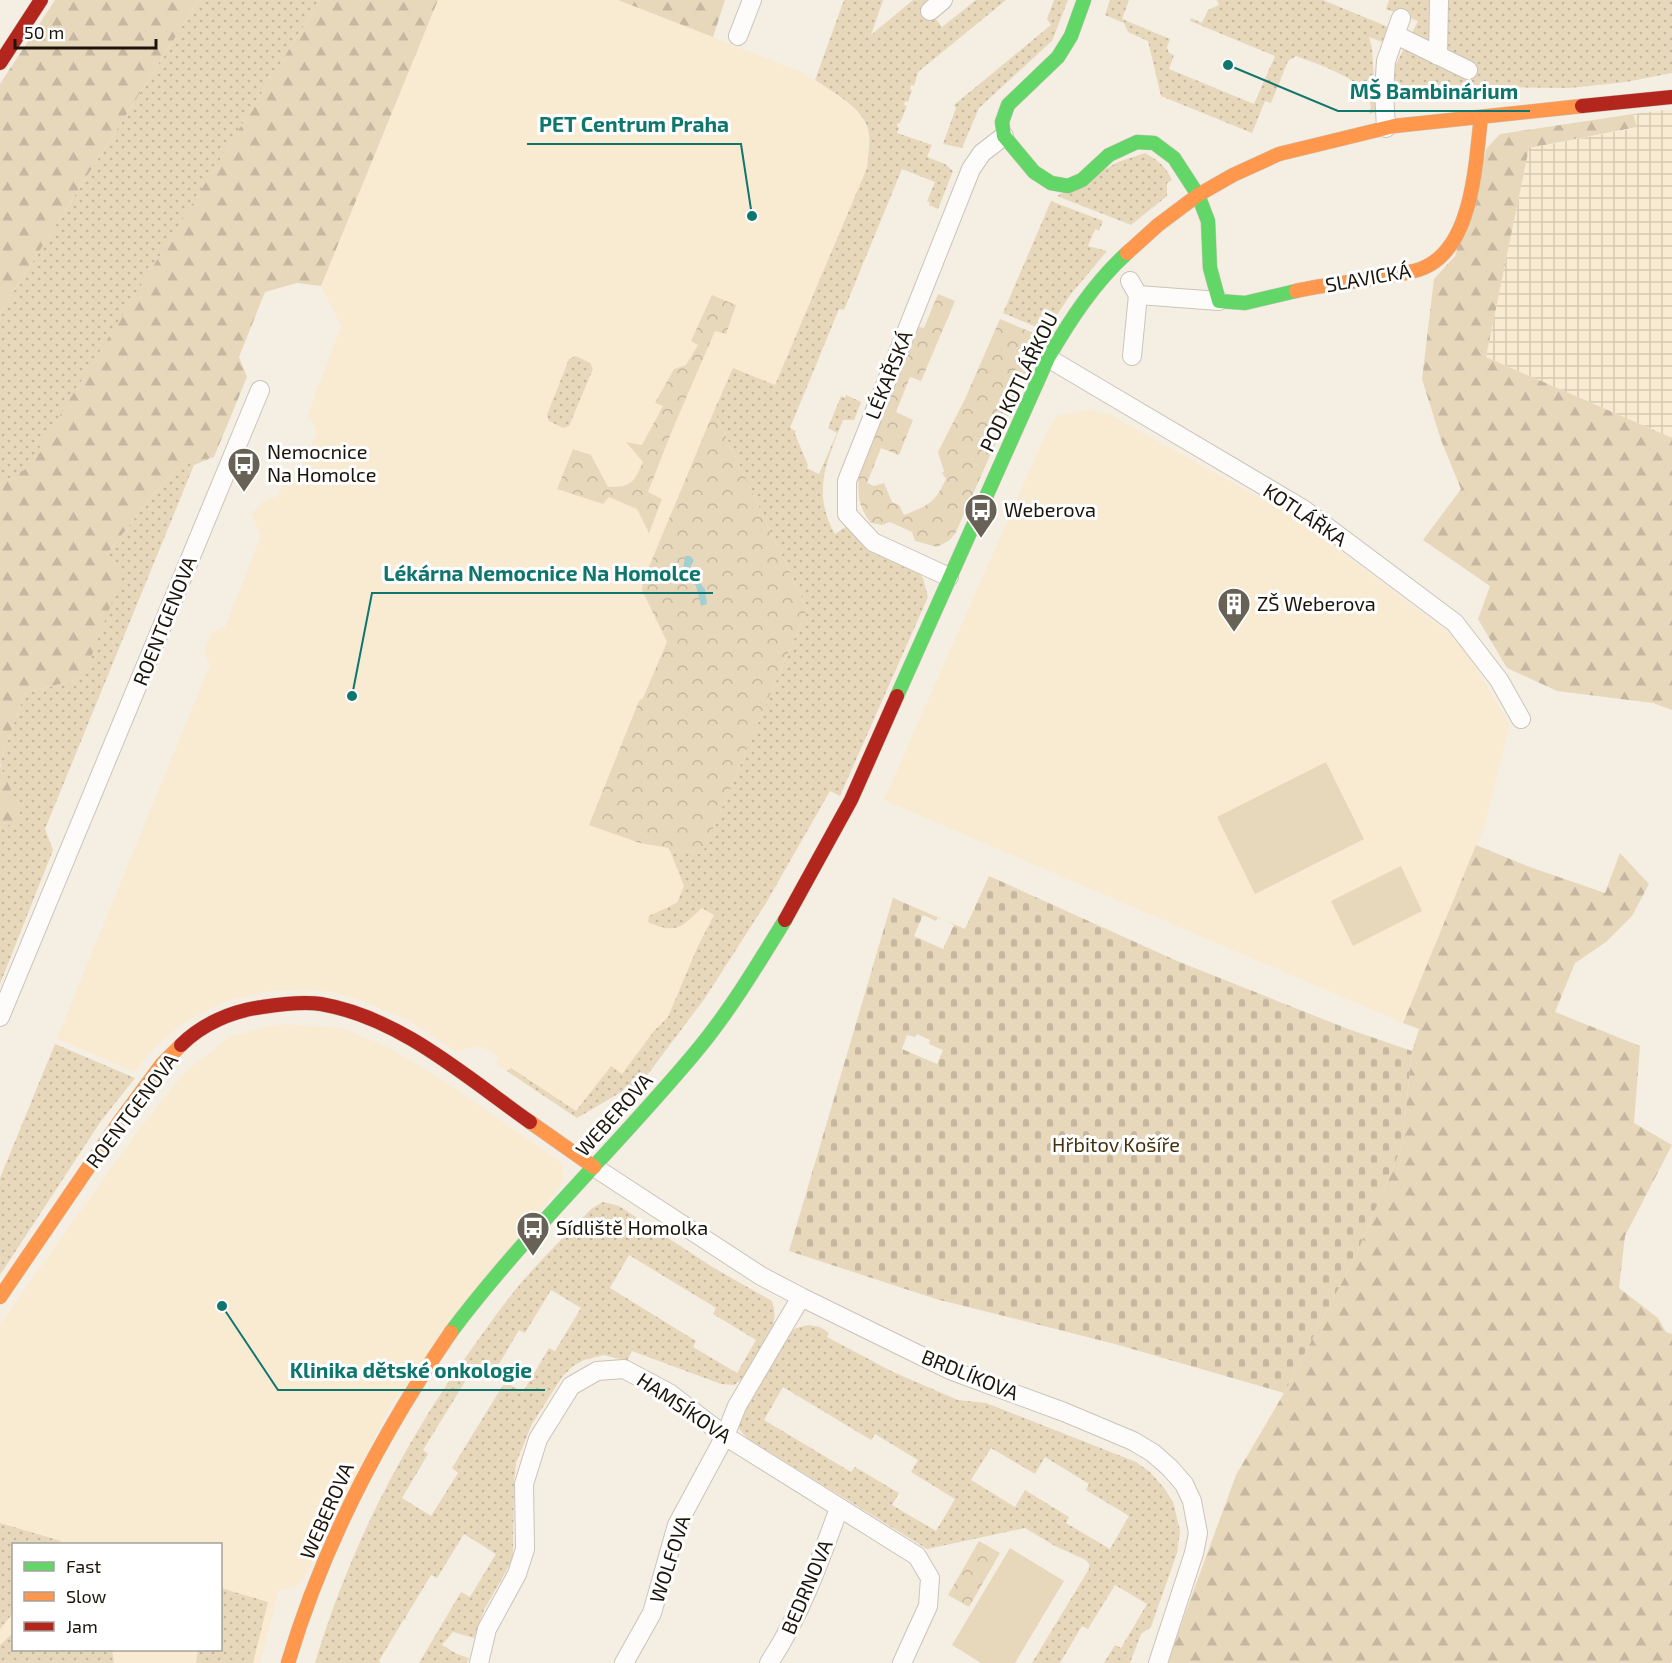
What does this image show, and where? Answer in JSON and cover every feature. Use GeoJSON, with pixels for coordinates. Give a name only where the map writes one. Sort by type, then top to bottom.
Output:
{"type":"FeatureCollection","features":[{"type":"Feature","properties":{"kind":"street"},"geometry":{"type":"LineString","coordinates":[[0,63],[41,0]]}},
{"type":"Feature","properties":{"kind":"street"},"geometry":{"type":"LineString","coordinates":[[738,36],[752,0]]}},
{"type":"Feature","properties":{"kind":"street"},"geometry":{"type":"LineString","coordinates":[[1084,0],[1071,36],[1058,57],[1008,105],[1002,122],[1004,136],[1034,172],[1051,183],[1068,186],[1082,180],[1109,155],[1137,142],[1154,143],[1174,159],[1198,195],[1208,221],[1210,268],[1219,301]]}},
{"type":"Feature","properties":{"kind":"street"},"geometry":{"type":"LineString","coordinates":[[1438,56],[1439,0]]}},
{"type":"Feature","properties":{"kind":"street"},"geometry":{"type":"LineString","coordinates":[[1386,128],[1384,91],[1386,61],[1398,27],[1438,56],[1468,70]]}},
{"type":"Feature","properties":{"kind":"street","name":"POD KOTLÁŘKOU"},"geometry":{"type":"LineString","coordinates":[[949,577],[1048,358],[1071,318],[1110,268],[1158,225],[1198,195],[1233,175],[1280,154],[1386,128],[1672,97]]}},
{"type":"Feature","properties":{"kind":"street","name":"SLAVICKÁ"},"geometry":{"type":"LineString","coordinates":[[1132,356],[1134,288],[1245,303],[1301,290],[1416,271],[1440,258],[1460,229],[1472,192],[1481,117]]}},
{"type":"Feature","properties":{"kind":"street","name":"LÉKAŘSKÁ"},"geometry":{"type":"LineString","coordinates":[[949,577],[873,542],[847,514],[847,481],[971,170],[982,153],[1004,136]]}},
{"type":"Feature","properties":{"kind":"street","name":"KOTLÁŘKA"},"geometry":{"type":"LineString","coordinates":[[1048,358],[1303,509],[1455,623],[1499,680],[1521,719]]}},
{"type":"Feature","properties":{"kind":"street","name":"ROENTGENOVA"},"geometry":{"type":"LineString","coordinates":[[0,1017],[260,390]]}},
{"type":"Feature","properties":{"kind":"street","name":"WEBEROVA"},"geometry":{"type":"LineString","coordinates":[[288,1663],[312,1593],[350,1506],[373,1458],[416,1383],[498,1272],[653,1102],[710,1033],[797,901],[828,847],[851,800],[949,577]]}},
{"type":"Feature","properties":{"kind":"street","name":"ROENTGENOVA"},"geometry":{"type":"LineString","coordinates":[[0,1298],[120,1121],[162,1064],[202,1028],[248,1009],[280,1004],[320,1004],[362,1015],[406,1034],[594,1167]]}},
{"type":"Feature","properties":{"kind":"street","name":"BRDLÍKOVA"},"geometry":{"type":"LineString","coordinates":[[594,1167],[762,1276],[801,1297],[950,1370],[1133,1441],[1153,1453],[1184,1484],[1192,1501],[1198,1533],[1194,1553],[1158,1663]]}},
{"type":"Feature","properties":{"kind":"street","name":"WOLFOVA"},"geometry":{"type":"LineString","coordinates":[[624,1663],[652,1613],[677,1525],[725,1436],[736,1406],[801,1297]]}},
{"type":"Feature","properties":{"kind":"street","name":"HAMSÍKOVA"},"geometry":{"type":"LineString","coordinates":[[479,1663],[487,1629],[517,1574],[525,1549],[524,1484],[538,1439],[571,1386],[597,1371],[624,1369],[669,1393],[725,1436],[917,1557],[930,1578],[928,1606],[902,1663]]}},
{"type":"Feature","properties":{"kind":"street","name":"BEDRNOVA"},"geometry":{"type":"LineString","coordinates":[[769,1663],[785,1640],[820,1560],[839,1508]]}},
{"type":"Feature","properties":{"kind":"shaded area"},"geometry":{"type":"Polygon","coordinates":[[[438,0],[618,0],[799,71],[844,99],[862,117],[869,132],[867,168],[767,403],[766,903],[705,998],[645,1078],[577,1118],[496,1064],[499,1057],[487,1050],[479,1046],[455,1051],[410,1021],[333,992],[271,991],[227,1001],[181,1025],[156,1046],[134,1072],[57,1038],[210,665],[204,652],[212,632],[225,627],[261,536],[251,512],[259,508],[262,502],[278,496],[287,474],[302,468],[317,433],[311,419],[307,417],[341,326],[321,286],[438,0]]]}},
{"type":"Feature","properties":{"kind":"shaded area"},"geometry":{"type":"Polygon","coordinates":[[[1672,109],[1672,438],[1486,357],[1529,148],[1636,128],[1633,114],[1672,109]]]}},
{"type":"Feature","properties":{"kind":"shaded area"},"geometry":{"type":"Polygon","coordinates":[[[1090,410],[1109,414],[1298,519],[1450,634],[1466,652],[1510,724],[1484,828],[1403,1023],[884,800],[1049,427],[1058,415],[1090,410]]]}},
{"type":"Feature","properties":{"kind":"shaded area"},"geometry":{"type":"Polygon","coordinates":[[[280,1024],[341,1028],[392,1049],[441,1079],[558,1160],[563,1165],[563,1181],[392,1403],[303,1580],[297,1586],[279,1590],[260,1663],[0,1663],[0,1324],[134,1136],[185,1072],[231,1036],[280,1024]]]}},
{"type":"Feature","properties":{"kind":"green space"},"geometry":{"type":"Polygon","coordinates":[[[55,0],[199,0],[0,313],[0,84],[55,0]]]}},
{"type":"Feature","properties":{"kind":"green space"},"geometry":{"type":"Polygon","coordinates":[[[199,0],[320,0],[26,470],[0,483],[0,313],[199,0]]]}},
{"type":"Feature","properties":{"kind":"green space"},"geometry":{"type":"Polygon","coordinates":[[[320,0],[438,0],[321,286],[297,283],[265,292],[239,357],[247,377],[214,457],[181,464],[151,497],[107,554],[122,576],[83,678],[25,693],[0,762],[0,483],[26,469],[320,0]]]}},
{"type":"Feature","properties":{"kind":"green space"},"geometry":{"type":"Polygon","coordinates":[[[618,0],[725,0],[713,37],[618,0]]]}},
{"type":"Feature","properties":{"kind":"green space"},"geometry":{"type":"Polygon","coordinates":[[[844,0],[883,0],[871,35],[913,0],[929,0],[924,5],[942,27],[976,0],[1006,0],[918,72],[914,86],[911,85],[912,90],[908,102],[905,101],[904,105],[907,106],[898,123],[897,133],[932,145],[927,157],[945,164],[953,171],[938,209],[929,205],[927,201],[935,182],[902,169],[844,310],[839,309],[790,428],[796,431],[795,434],[808,465],[807,468],[819,474],[837,433],[828,428],[841,396],[845,398],[846,395],[861,402],[854,420],[843,420],[827,463],[823,490],[828,519],[835,534],[847,526],[860,542],[872,550],[918,572],[923,578],[928,597],[840,796],[830,791],[766,903],[705,998],[645,1078],[577,1118],[507,1071],[511,1068],[576,1111],[611,1066],[622,1074],[654,1031],[668,1017],[697,948],[714,915],[702,908],[683,924],[672,928],[648,922],[649,916],[677,903],[684,886],[669,848],[702,854],[807,609],[714,411],[733,368],[775,385],[867,168],[869,134],[867,125],[848,102],[815,80],[844,0]]]}},
{"type":"Feature","properties":{"kind":"green space"},"geometry":{"type":"Polygon","coordinates":[[[1054,0],[1068,0],[1052,41],[979,108],[962,148],[943,144],[956,108],[954,105],[1051,25],[1047,19],[1054,0]]]}},
{"type":"Feature","properties":{"kind":"green space"},"geometry":{"type":"Polygon","coordinates":[[[1110,0],[1129,0],[1122,19],[1170,39],[1167,47],[1169,53],[1174,55],[1169,69],[1254,104],[1275,56],[1190,21],[1191,18],[1202,23],[1208,10],[1219,5],[1217,0],[1323,0],[1405,34],[1393,46],[1369,37],[1372,48],[1376,112],[1369,114],[1370,103],[1366,93],[1357,84],[1345,76],[1296,56],[1288,61],[1271,103],[1265,101],[1252,133],[1161,96],[1148,41],[1128,32],[1124,23],[1105,15],[1110,0]]]}},
{"type":"Feature","properties":{"kind":"green space"},"geometry":{"type":"Polygon","coordinates":[[[1389,0],[1672,0],[1672,73],[1626,82],[1570,88],[1488,87],[1435,94],[1396,94],[1393,70],[1418,21],[1386,9],[1389,0]]]}},
{"type":"Feature","properties":{"kind":"green space"},"geometry":{"type":"Polygon","coordinates":[[[1633,114],[1637,127],[1529,148],[1486,357],[1672,438],[1672,710],[1653,703],[1557,691],[1507,668],[1478,619],[1490,586],[1423,540],[1461,489],[1441,440],[1422,379],[1434,279],[1455,256],[1487,148],[1500,134],[1633,114]]]}},
{"type":"Feature","properties":{"kind":"green space"},"geometry":{"type":"Polygon","coordinates":[[[1145,153],[1161,164],[1172,180],[1167,183],[1167,196],[1131,225],[1057,196],[1118,162],[1145,153]]]}},
{"type":"Feature","properties":{"kind":"green space"},"geometry":{"type":"Polygon","coordinates":[[[1051,201],[1103,221],[1099,231],[1095,229],[1088,246],[1107,251],[1071,294],[1046,331],[1003,313],[1051,201]]]}},
{"type":"Feature","properties":{"kind":"green space"},"geometry":{"type":"Polygon","coordinates":[[[938,294],[955,301],[921,381],[910,377],[896,412],[913,420],[899,455],[881,448],[867,483],[874,486],[884,483],[892,502],[899,505],[904,515],[930,503],[946,479],[942,473],[944,471],[938,452],[965,399],[1000,319],[1043,337],[956,532],[950,540],[937,547],[915,541],[912,532],[890,522],[882,525],[871,523],[861,507],[858,489],[859,476],[919,327],[924,328],[938,294]]]}},
{"type":"Feature","properties":{"kind":"green space"},"geometry":{"type":"Polygon","coordinates":[[[712,295],[736,305],[726,334],[715,331],[648,492],[662,499],[649,533],[637,509],[609,497],[603,504],[557,489],[573,449],[591,455],[608,487],[627,485],[634,479],[643,462],[626,442],[642,445],[663,406],[655,403],[674,369],[686,365],[698,345],[691,341],[712,295]]]}},
{"type":"Feature","properties":{"kind":"green space"},"geometry":{"type":"Polygon","coordinates":[[[576,356],[590,363],[593,369],[569,426],[563,428],[549,421],[547,415],[569,359],[576,356]]]}},
{"type":"Feature","properties":{"kind":"green space"},"geometry":{"type":"Polygon","coordinates":[[[714,411],[807,609],[702,854],[640,843],[589,825],[639,701],[643,698],[667,642],[642,590],[643,581],[714,411]]]}},
{"type":"Feature","properties":{"kind":"green space"},"geometry":{"type":"Polygon","coordinates":[[[214,457],[194,465],[45,829],[53,850],[0,984],[0,822],[16,827],[0,762],[25,693],[83,678],[107,554],[151,497],[181,464],[214,457]]]}},
{"type":"Feature","properties":{"kind":"green space"},"geometry":{"type":"Polygon","coordinates":[[[1326,762],[1364,839],[1255,894],[1217,817],[1326,762]]]}},
{"type":"Feature","properties":{"kind":"green space"},"geometry":{"type":"Polygon","coordinates":[[[0,765],[20,811],[16,827],[0,822],[0,765]]]}},
{"type":"Feature","properties":{"kind":"green space"},"geometry":{"type":"Polygon","coordinates":[[[1476,845],[1527,866],[1605,893],[1620,853],[1649,884],[1632,916],[1606,942],[1575,963],[1555,1012],[1640,1046],[1634,1123],[1672,1145],[1625,1236],[1619,1288],[1658,1318],[1666,1332],[1672,1334],[1672,1661],[1671,1663],[1167,1663],[1236,1475],[1284,1393],[1357,1253],[1402,1146],[1412,1051],[1419,1029],[1403,1023],[1476,845]]]}},
{"type":"Feature","properties":{"kind":"green space"},"geometry":{"type":"Polygon","coordinates":[[[1401,866],[1422,911],[1353,946],[1331,901],[1401,866]]]}},
{"type":"Feature","properties":{"kind":"green space","name":"Hřbitov Košíře"},"geometry":{"type":"Polygon","coordinates":[[[989,876],[1177,961],[1348,1029],[1412,1051],[1402,1146],[1357,1253],[1284,1393],[1115,1344],[936,1299],[789,1251],[893,898],[938,917],[936,921],[923,915],[914,936],[943,949],[954,925],[943,920],[965,929],[989,876]],[[917,1034],[915,1037],[907,1035],[902,1049],[937,1064],[943,1050],[929,1044],[930,1040],[917,1034]]]}},
{"type":"Feature","properties":{"kind":"green space"},"geometry":{"type":"Polygon","coordinates":[[[55,1044],[135,1078],[101,1121],[0,1275],[0,1178],[55,1044]]]}},
{"type":"Feature","properties":{"kind":"green space"},"geometry":{"type":"Polygon","coordinates":[[[603,1202],[619,1206],[714,1268],[772,1301],[774,1320],[769,1336],[758,1356],[746,1374],[734,1385],[721,1384],[632,1351],[627,1361],[604,1355],[584,1360],[573,1366],[562,1377],[532,1424],[516,1463],[513,1559],[484,1610],[474,1638],[453,1632],[442,1645],[469,1658],[467,1663],[419,1663],[461,1592],[470,1597],[496,1554],[464,1534],[437,1578],[431,1575],[405,1618],[408,1620],[404,1619],[379,1661],[381,1663],[315,1663],[345,1577],[363,1535],[404,1454],[427,1415],[515,1290],[591,1209],[603,1202]],[[629,1255],[610,1288],[696,1341],[693,1347],[737,1373],[756,1340],[713,1314],[716,1308],[629,1255]],[[551,1290],[525,1333],[519,1330],[493,1374],[476,1364],[423,1450],[428,1454],[402,1498],[431,1516],[458,1473],[452,1468],[505,1382],[523,1392],[549,1348],[555,1351],[581,1308],[551,1290]]]}},
{"type":"Feature","properties":{"kind":"green space"},"geometry":{"type":"Polygon","coordinates":[[[808,1325],[820,1327],[829,1333],[827,1337],[893,1372],[958,1400],[986,1403],[1136,1462],[1150,1472],[1173,1502],[1180,1531],[1177,1553],[1151,1627],[1141,1634],[1130,1663],[1104,1663],[1115,1645],[1121,1648],[1147,1604],[1115,1585],[1088,1629],[1082,1626],[1060,1663],[1032,1663],[1089,1569],[1086,1560],[1055,1546],[1025,1528],[927,1549],[747,1438],[740,1430],[737,1421],[787,1336],[796,1328],[808,1325]],[[783,1387],[764,1420],[851,1472],[855,1467],[899,1493],[892,1505],[936,1531],[955,1499],[911,1472],[918,1460],[875,1434],[871,1440],[783,1387]],[[991,1448],[971,1480],[1015,1507],[1025,1490],[1069,1517],[1066,1523],[1110,1549],[1129,1516],[1086,1490],[1089,1484],[1045,1457],[1035,1474],[991,1448]]]}},
{"type":"Feature","properties":{"kind":"green space"},"geometry":{"type":"Polygon","coordinates":[[[0,1523],[61,1541],[60,1543],[12,1543],[12,1614],[0,1629],[0,1523]]]}},
{"type":"Feature","properties":{"kind":"green space"},"geometry":{"type":"Polygon","coordinates":[[[979,1541],[1000,1553],[969,1607],[948,1595],[979,1541]]]}},
{"type":"Feature","properties":{"kind":"green space"},"geometry":{"type":"Polygon","coordinates":[[[1010,1548],[1064,1581],[1015,1663],[981,1663],[952,1645],[1010,1548]]]}},
{"type":"Feature","properties":{"kind":"green space"},"geometry":{"type":"Polygon","coordinates":[[[222,1588],[268,1602],[253,1663],[196,1663],[198,1651],[222,1651],[222,1588]]]}},
{"type":"Feature","properties":{"kind":"green space"},"geometry":{"type":"Polygon","coordinates":[[[12,1634],[12,1651],[112,1651],[114,1663],[0,1663],[0,1645],[12,1634]]]}},
{"type":"Feature","properties":{"kind":"water"},"geometry":{"type":"Polygon","coordinates":[[[685,556],[690,556],[694,560],[689,570],[705,589],[707,604],[701,606],[696,586],[683,571],[685,556]]]}},
{"type":"Feature","properties":{"kind":"traffic: fast"},"geometry":{"type":"LineString","coordinates":[[1084,0],[1071,36],[1058,57],[1008,105],[1002,122],[1004,136],[1034,172],[1051,183],[1068,186],[1082,180],[1109,155],[1137,142],[1154,143],[1174,158],[1198,195],[1208,221],[1210,268],[1219,301],[1245,303],[1296,291]]}},
{"type":"Feature","properties":{"kind":"traffic: fast"},"geometry":{"type":"LineString","coordinates":[[897,696],[1048,358],[1083,302],[1127,253]]}},
{"type":"Feature","properties":{"kind":"traffic: fast"},"geometry":{"type":"LineString","coordinates":[[451,1332],[542,1223],[699,1048],[733,1002],[785,920]]}},
{"type":"Feature","properties":{"kind":"traffic: slow"},"geometry":{"type":"LineString","coordinates":[[1127,253],[1158,225],[1198,195],[1233,175],[1279,154],[1394,126],[1582,106]]}},
{"type":"Feature","properties":{"kind":"traffic: slow"},"geometry":{"type":"LineString","coordinates":[[1296,291],[1414,271],[1434,262],[1449,248],[1460,229],[1473,184],[1481,117]]}},
{"type":"Feature","properties":{"kind":"traffic: slow"},"geometry":{"type":"LineString","coordinates":[[0,1297],[120,1121],[162,1064],[181,1045]]}},
{"type":"Feature","properties":{"kind":"traffic: slow"},"geometry":{"type":"LineString","coordinates":[[530,1122],[594,1167]]}},
{"type":"Feature","properties":{"kind":"traffic: slow"},"geometry":{"type":"LineString","coordinates":[[288,1663],[319,1576],[357,1491],[401,1410],[451,1332]]}},
{"type":"Feature","properties":{"kind":"traffic: jam"},"geometry":{"type":"LineString","coordinates":[[0,63],[41,0]]}},
{"type":"Feature","properties":{"kind":"traffic: jam"},"geometry":{"type":"LineString","coordinates":[[1582,106],[1672,97]]}},
{"type":"Feature","properties":{"kind":"traffic: jam"},"geometry":{"type":"LineString","coordinates":[[785,920],[851,800],[897,696]]}},
{"type":"Feature","properties":{"kind":"traffic: jam"},"geometry":{"type":"LineString","coordinates":[[181,1045],[208,1025],[240,1012],[284,1004],[321,1004],[350,1011],[378,1022],[432,1051],[530,1122]]}},
{"type":"Feature","properties":{"kind":"place","name":"MŠ Bambinárium"},"geometry":{"type":"Point","coordinates":[1228,65]}},
{"type":"Feature","properties":{"kind":"place","name":"PET Centrum Praha"},"geometry":{"type":"Point","coordinates":[752,216]}},
{"type":"Feature","properties":{"kind":"place","name":"Nemocnice Na Homolce"},"geometry":{"type":"Point","coordinates":[244,493]}},
{"type":"Feature","properties":{"kind":"place","name":"Weberova"},"geometry":{"type":"Point","coordinates":[981,539]}},
{"type":"Feature","properties":{"kind":"place","name":"ZŠ Weberova"},"geometry":{"type":"Point","coordinates":[1234,633]}},
{"type":"Feature","properties":{"kind":"place","name":"Lékárna Nemocnice Na Homolce"},"geometry":{"type":"Point","coordinates":[352,696]}},
{"type":"Feature","properties":{"kind":"place","name":"Sídliště Homolka"},"geometry":{"type":"Point","coordinates":[533,1257]}},
{"type":"Feature","properties":{"kind":"place","name":"Klinika dětské onkologie"},"geometry":{"type":"Point","coordinates":[222,1306]}}]}
